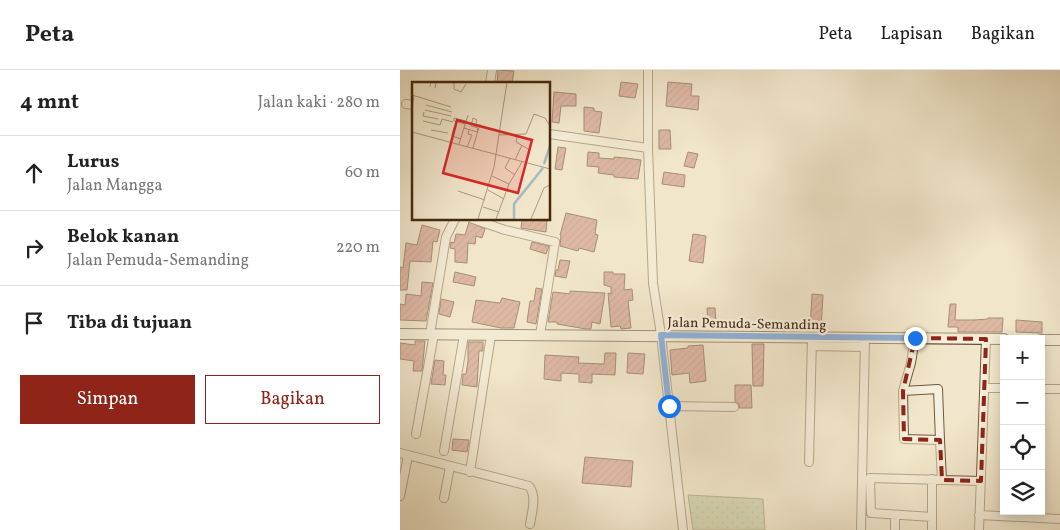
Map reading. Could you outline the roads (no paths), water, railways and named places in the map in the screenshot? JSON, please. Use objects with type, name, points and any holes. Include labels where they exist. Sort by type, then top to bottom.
[{"type":"main road","name":"Jalan Pemuda-Semanding","points":[[400,334],[661,335],[812,342],[865,342],[915,338],[1000,339]]},
{"type":"main road","points":[[1045,340],[1060,340]]},
{"type":"street","points":[[648,70],[648,148],[653,283],[661,335],[683,530]]},
{"type":"street","points":[[550,134],[648,148]]},
{"type":"street","points":[[416,434],[446,237],[454,220]]},
{"type":"street","points":[[477,220],[505,230],[555,242],[540,335]]},
{"type":"street","points":[[444,451],[464,334]]},
{"type":"street","points":[[470,472],[491,335]]},
{"type":"street","points":[[915,338],[911,363],[903,391],[904,439],[940,440]]},
{"type":"street","points":[[979,530],[986,339]]},
{"type":"street","points":[[809,462],[812,342]]},
{"type":"street","points":[[861,530],[865,342]]},
{"type":"street","points":[[985,388],[1000,388]]},
{"type":"street","points":[[1045,388],[1060,389]]},
{"type":"street","points":[[903,391],[938,389],[942,480]]},
{"type":"street","points":[[669,406],[734,407]]},
{"type":"street","points":[[400,496],[404,454],[530,486],[533,498],[530,524]]},
{"type":"street","points":[[444,498],[450,467]]},
{"type":"street","points":[[932,517],[871,513],[870,478],[981,481]]},
{"type":"street","points":[[932,479],[932,530]]},
{"type":"street","points":[[895,515],[895,530]]},
{"type":"street","points":[[979,515],[1060,519]]}]
